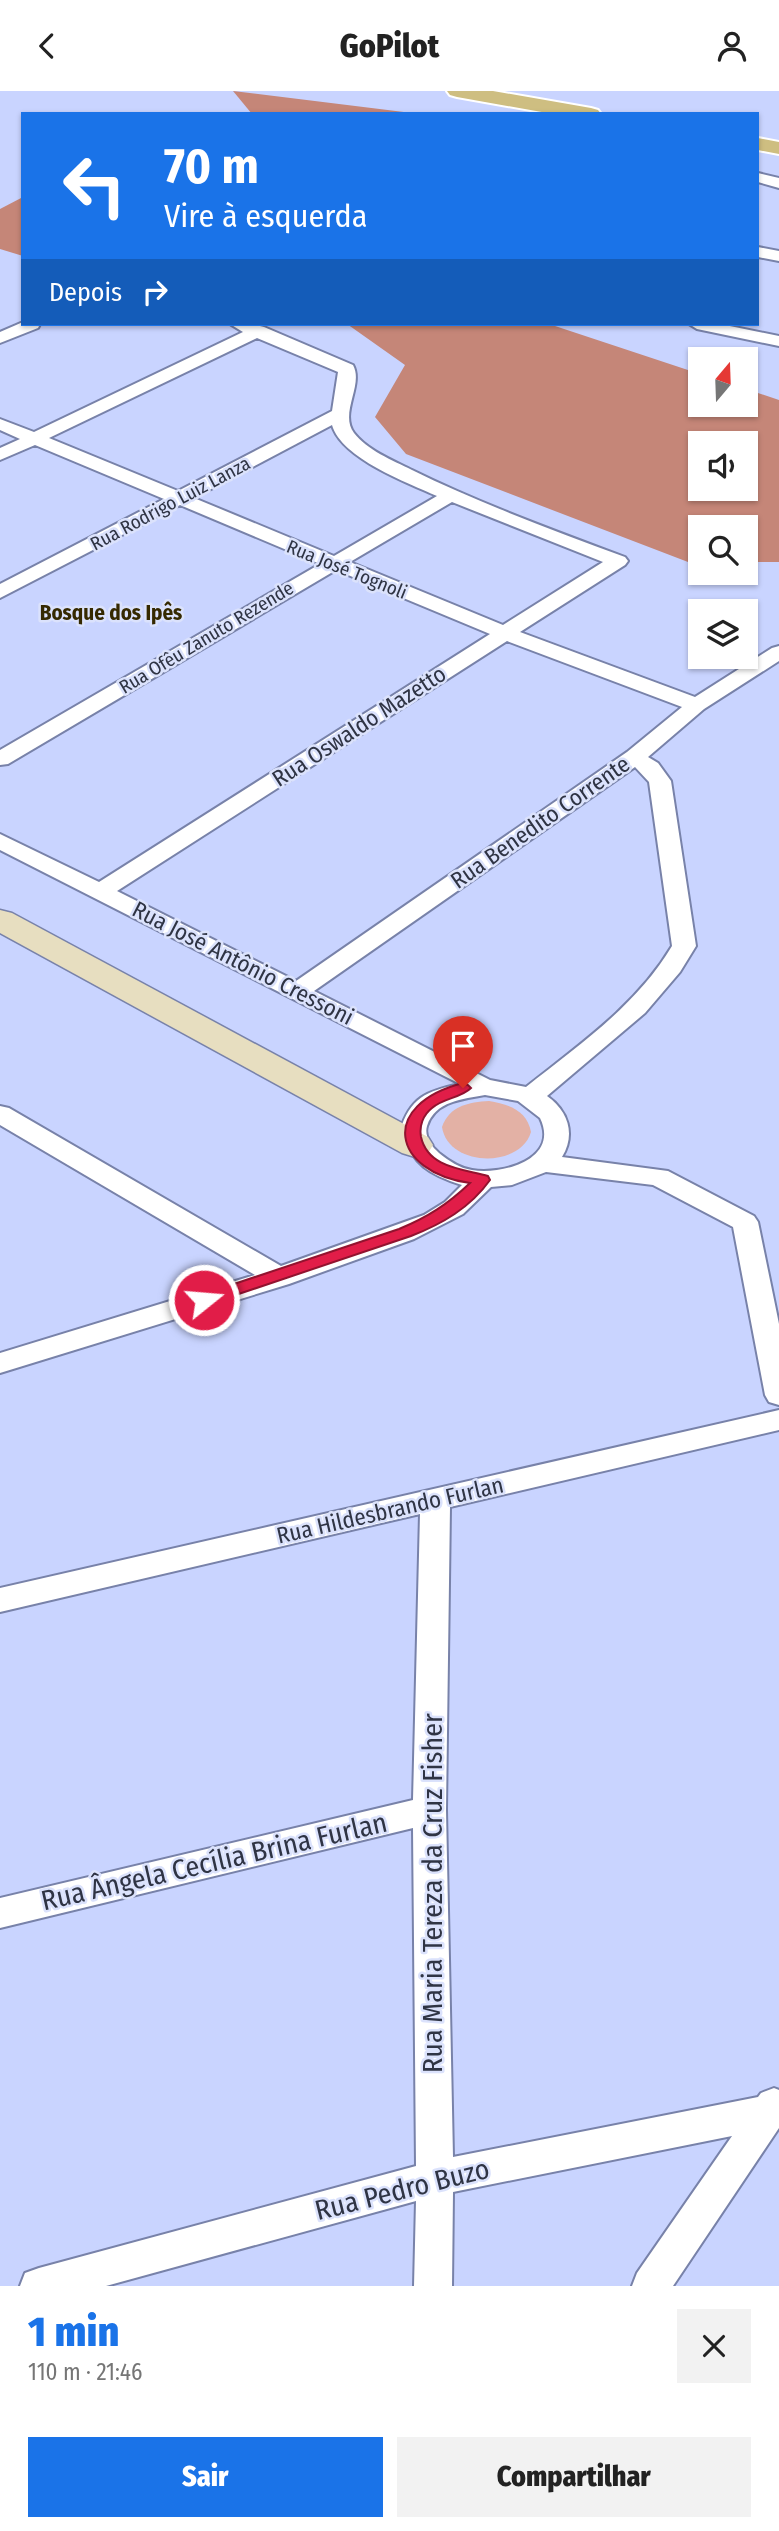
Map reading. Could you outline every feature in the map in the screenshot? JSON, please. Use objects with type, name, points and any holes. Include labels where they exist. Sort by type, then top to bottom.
[{"type":"main road","points":[[457,91],[580,112]]},
{"type":"main road","points":[[759,144],[779,148]]},
{"type":"street","points":[[759,179],[779,183]]},
{"type":"street","points":[[759,252],[779,256]]},
{"type":"street","points":[[0,338],[27,326]]},
{"type":"street","points":[[244,326],[347,369],[348,386],[339,414],[344,435],[360,450],[450,496]]},
{"type":"street","points":[[707,326],[779,341]]},
{"type":"street","points":[[0,455],[258,331]]},
{"type":"street","name":"Rua Rodrigo Luiz Lanza","points":[[0,592],[339,414]]},
{"type":"street","name":"Rua José Tognoli","points":[[0,424],[504,633],[697,705]]},
{"type":"street","name":"Rua Oswaldo Mazetto","points":[[101,891],[618,561],[450,496]]},
{"type":"street","name":"Rua Ofêu Zanuto Rezende","points":[[0,759],[450,496]]},
{"type":"street","name":"Rua Benedito Corrente","points":[[299,990],[635,757],[697,705],[779,652]]},
{"type":"street","points":[[530,1097],[648,998],[675,965],[684,946],[660,781],[650,768],[635,757]]},
{"type":"street","name":"Rua José Antônio Cressoni","points":[[0,841],[299,990],[485,1087]]},
{"type":"street","points":[[0,920],[415,1145],[425,1158],[440,1169],[460,1177],[482,1180],[506,1178],[527,1172],[543,1163],[554,1150],[558,1136],[555,1121],[546,1108],[530,1097],[509,1089],[485,1087],[453,1091],[427,1104],[416,1116],[412,1131],[415,1145]]},
{"type":"street","points":[[0,1114],[279,1277]]},
{"type":"street","points":[[543,1163],[659,1177],[745,1222],[779,1395]]},
{"type":"street","points":[[1,1362],[279,1277],[433,1221],[454,1208],[482,1180]]},
{"type":"street","name":"Rua Hildesbrando Furlan","points":[[0,1600],[779,1420]]},
{"type":"street","name":"Rua Maria Tereza da Cruz Fisher","points":[[433,2286],[435,2178],[429,1810],[435,1500]]},
{"type":"street","name":"Rua Ângela Cecília Brina Furlan","points":[[0,1913],[429,1810]]},
{"type":"street","points":[[652,2286],[774,2105]]},
{"type":"street","name":"Rua Pedro Buzo","points":[[39,2286],[435,2178],[774,2105]]},
{"type":"shaded area","points":[[233,91],[404,112],[250,112]]},
{"type":"shaded area","points":[[21,198],[21,255],[0,249],[0,209]]},
{"type":"shaded area","points":[[350,326],[555,326],[688,370],[688,417],[758,417],[758,393],[779,400],[779,562],[758,562],[758,515],[688,515],[688,562],[406,454],[375,417],[405,365]]},
{"type":"shaded area","points":[[489,1101],[510,1106],[521,1113],[531,1132],[524,1144],[500,1157],[470,1156],[457,1150],[447,1140],[442,1127],[445,1120],[461,1106]]},
{"type":"district","name":"Bosque dos Ipês","points":[[111,613]]},
{"type":"route","points":[[204,1300],[405,1233],[454,1208],[482,1180],[460,1177],[440,1169],[425,1158],[415,1145],[412,1131],[416,1116],[427,1104],[443,1094],[463,1088]]}]
